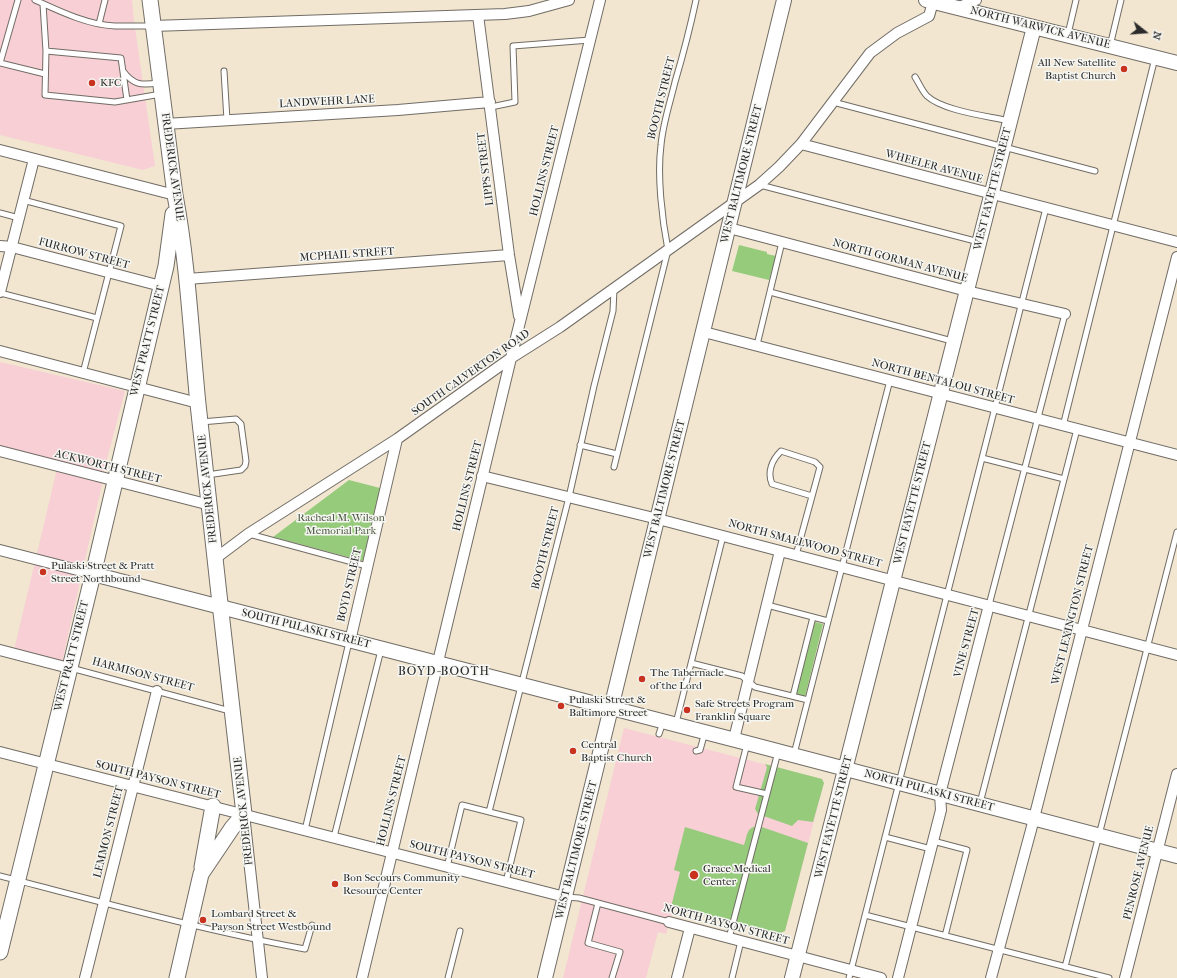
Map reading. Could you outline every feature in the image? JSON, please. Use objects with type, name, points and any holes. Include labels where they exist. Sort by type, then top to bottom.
[{"type":"main road","name":"FREDERICK AVENUE","points":[[150,0],[175,195],[181,227],[198,403],[244,814]]},
{"type":"main road","name":"WEST PRATT STREET","points":[[0,951],[93,574],[161,286],[169,248],[175,195]]},
{"type":"main road","points":[[177,978],[201,874],[213,806]]},
{"type":"main road","points":[[201,874],[232,828],[244,814]]},
{"type":"street","points":[[153,26],[505,14],[529,11],[569,0]]},
{"type":"street","name":"HOLLINS STREET","points":[[362,978],[482,476],[600,0]]},
{"type":"street","name":"WEST BALTIMORE STREET","points":[[545,978],[736,202],[784,0]]},
{"type":"street","points":[[957,8],[976,0]]},
{"type":"street","name":"SOUTH CALVERTON ROAD","points":[[216,558],[248,534],[397,439],[511,358],[560,327],[759,185],[801,144],[834,102],[859,65],[870,54],[897,33],[929,16],[930,1]]},
{"type":"street","name":"NORTH WARWICK AVENUE","points":[[930,1],[1177,63]]},
{"type":"street","name":"LIPPS STREET","points":[[478,15],[508,255],[520,320]]},
{"type":"street","name":"WEST FAYETTE STREET","points":[[792,978],[1034,27]]},
{"type":"street","name":"LANDWEHR LANE","points":[[166,124],[490,105]]},
{"type":"street","name":"WHEELER AVENUE","points":[[801,144],[1177,242]]},
{"type":"street","points":[[0,150],[175,195]]},
{"type":"street","points":[[0,293],[34,159]]},
{"type":"street","name":"NORTH GORMAN AVENUE","points":[[729,228],[967,291],[1065,314]]},
{"type":"street","name":"FURROW STREET","points":[[0,246],[12,247],[161,286]]},
{"type":"street","name":"MCPHAIL STREET","points":[[187,279],[508,255]]},
{"type":"street","name":"WEST LEXINGTON STREET","points":[[991,978],[1177,257]]},
{"type":"street","name":"NORTH BENTALOU STREET","points":[[704,332],[1177,455]]},
{"type":"street","points":[[0,351],[198,403]]},
{"type":"street","name":"BOYD STREET","points":[[350,641],[397,439]]},
{"type":"street","name":"ACKWORTH STREET","points":[[0,451],[210,505]]},
{"type":"street","name":"NORTH SMALLWOOD STREET","points":[[482,476],[658,518],[1177,655]]},
{"type":"street","name":"SOUTH PULASKI STREET","points":[[0,550],[612,708]]},
{"type":"street","points":[[741,741],[748,682],[780,550]]},
{"type":"street","name":"VINE STREET","points":[[898,978],[941,810],[940,794],[989,605]]},
{"type":"street","name":"HARMISON STREET","points":[[0,650],[69,668]]},
{"type":"street","name":"LEMMON STREET","points":[[85,978],[157,691]]},
{"type":"street","name":"NORTH PULASKI STREET","points":[[612,708],[666,727],[705,732],[741,741],[1177,856]]},
{"type":"street","name":"SOUTH PAYSON STREET","points":[[0,752],[565,897]]},
{"type":"street","name":"PENROSE AVENUE","points":[[1126,978],[1177,774]]},
{"type":"street","name":"FREDERICK AVENUE","points":[[244,814],[262,978]]},
{"type":"street","name":"NORTH PAYSON STREET","points":[[669,922],[798,956],[850,974],[881,978]]},
{"type":"street","points":[[678,978],[690,928]]},
{"type":"lane","points":[[18,0],[0,63],[45,74]]},
{"type":"lane","points":[[35,0],[99,24],[114,26],[153,26]]},
{"type":"lane","points":[[99,24],[105,0]]},
{"type":"lane","name":"BOOTH STREET","points":[[668,250],[664,230],[660,173],[661,145],[665,121],[696,0]]},
{"type":"lane","points":[[1067,35],[1076,0]]},
{"type":"lane","points":[[1110,46],[1121,0]]},
{"type":"lane","points":[[44,4],[46,51],[45,95],[115,102],[127,100],[161,89]]},
{"type":"lane","points":[[490,105],[515,102],[513,46],[590,40]]},
{"type":"lane","points":[[46,51],[120,58],[127,100]]},
{"type":"lane","points":[[1063,426],[1156,58]]},
{"type":"lane","points":[[123,71],[130,80],[140,85],[161,89]]},
{"type":"lane","points":[[224,71],[227,120]]},
{"type":"lane","points":[[915,77],[926,95],[936,102],[949,107],[1010,121]]},
{"type":"lane","points":[[834,102],[1095,170]]},
{"type":"lane","points":[[759,185],[980,242]]},
{"type":"lane","points":[[23,200],[121,226],[83,373]]},
{"type":"lane","points":[[850,974],[1046,208]]},
{"type":"lane","points":[[0,213],[19,218]]},
{"type":"lane","points":[[757,345],[782,242]]},
{"type":"lane","points":[[614,467],[668,250]]},
{"type":"lane","name":"BOOTH STREET","points":[[489,812],[569,497],[580,445],[613,311],[614,288]]},
{"type":"lane","points":[[770,292],[954,341]]},
{"type":"lane","points":[[0,293],[97,318]]},
{"type":"lane","name":"VINE STREET","points":[[989,605],[1065,314]]},
{"type":"lane","points":[[794,755],[890,380]]},
{"type":"lane","points":[[201,422],[236,419],[239,421],[241,424],[246,461],[246,466],[241,470],[206,475]]},
{"type":"lane","points":[[980,804],[1077,429]]},
{"type":"lane","points":[[580,445],[618,454]]},
{"type":"lane","points":[[796,554],[812,496],[820,467],[815,462],[781,451],[771,466],[769,477],[772,484],[812,496]]},
{"type":"lane","points":[[982,458],[1064,479]]},
{"type":"lane","points":[[1065,967],[1177,532]]},
{"type":"lane","points":[[248,534],[367,566]]},
{"type":"lane","points":[[666,727],[691,663],[723,536]]},
{"type":"lane","points":[[767,605],[828,621]]},
{"type":"lane","points":[[793,696],[813,617]]},
{"type":"lane","name":"BOYD STREET","points":[[305,830],[350,641]]},
{"type":"lane","points":[[334,838],[381,649]]},
{"type":"lane","points":[[691,663],[742,676],[755,687],[808,700]]},
{"type":"lane","name":"HARMISON STREET","points":[[69,668],[233,712]]},
{"type":"lane","points":[[696,751],[700,750],[705,732]]},
{"type":"lane","points":[[741,741],[736,786],[767,794]]},
{"type":"lane","points":[[729,938],[778,751]]},
{"type":"lane","points":[[447,867],[462,805],[521,820],[506,882]]},
{"type":"lane","points":[[885,837],[966,850],[945,936]]},
{"type":"lane","points":[[0,876],[189,924],[305,949],[312,924]]},
{"type":"lane","name":"NORTH PAYSON STREET","points":[[565,897],[579,898],[669,922]]},
{"type":"lane","points":[[598,903],[588,943],[620,952],[612,978]]},
{"type":"lane","points":[[865,916],[1109,978]]},
{"type":"lane","points":[[448,978],[460,931]]},
{"type":"lane","points":[[732,978],[741,941]]},
{"type":"shaded area","points":[[0,0],[132,0],[155,166],[143,170],[0,135]]},
{"type":"shaded area","points":[[0,362],[125,391],[103,474],[0,447]]},
{"type":"shaded area","points":[[57,469],[103,480],[62,662],[14,650]]},
{"type":"shaded area","name":"Grace Medical Center","points":[[624,728],[822,779],[824,783],[785,931],[778,934],[673,908],[666,934],[658,932],[646,978],[563,978]]},
{"type":"green space","points":[[739,245],[767,252],[767,254],[776,256],[769,280],[732,271]]},
{"type":"green space","name":"Racheal M. Wilson Memorial Park","points":[[349,480],[380,488],[363,561],[273,537]]},
{"type":"green space","points":[[815,622],[823,624],[805,697],[796,695]]},
{"type":"green space","points":[[765,764],[822,779],[824,783],[813,822],[798,820],[792,826],[758,814],[755,809],[767,767]]},
{"type":"green space","points":[[759,826],[808,843],[785,931],[778,934],[671,907],[680,872],[674,870],[685,827],[744,845],[747,834],[750,830]]},
{"type":"place","name":"All New Satellite Baptist Church","points":[[1124,69]]},
{"type":"place","name":"KFC","points":[[92,83]]},
{"type":"place","name":"Pulaski Street & Pratt Street Northbound","points":[[43,572]]},
{"type":"place","name":"The Tabernacle of the Lord","points":[[642,679]]},
{"type":"place","name":"Pulaski Street & Baltimore Street","points":[[561,706]]},
{"type":"place","name":"Safe Streets Program Franklin Square","points":[[687,710]]},
{"type":"place","name":"Central Baptist Church","points":[[573,751]]},
{"type":"place","name":"Grace Medical Center","points":[[694,875]]},
{"type":"place","name":"Bon Secours Community Resource Center","points":[[335,884]]},
{"type":"place","name":"Lombard Street & Payson Street Westbound","points":[[203,920]]},
{"type":"district","name":"BOYD-BOOTH","points":[[444,672]]}]
